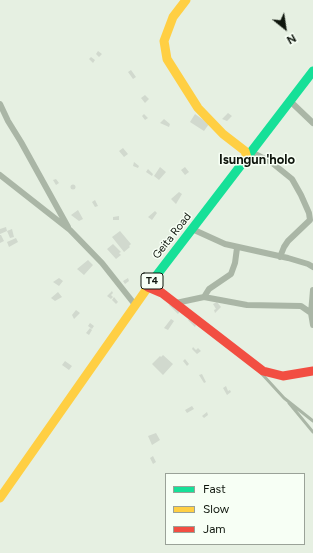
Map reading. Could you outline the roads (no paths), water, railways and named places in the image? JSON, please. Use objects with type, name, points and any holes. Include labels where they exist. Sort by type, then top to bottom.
[{"type":"main road","points":[[186,0],[173,17],[164,41],[167,59],[198,108],[223,134],[249,155]]},
{"type":"main road","name":"Geita Road","points":[[0,498],[148,287],[313,71]]},
{"type":"main road","points":[[148,287],[162,293],[176,303],[255,366],[269,373],[283,376],[313,371]]},
{"type":"street","points":[[290,101],[313,123]]},
{"type":"street","points":[[0,104],[8,121],[70,230]]},
{"type":"street","points":[[249,155],[272,162],[292,179],[309,213],[310,220],[288,241],[284,246],[280,257]]},
{"type":"street","points":[[0,175],[70,230],[102,263],[136,306]]},
{"type":"street","points":[[192,230],[237,248],[280,257],[308,264],[313,267]]},
{"type":"street","points":[[204,296],[209,288],[231,274],[235,263],[237,248]]},
{"type":"street","points":[[313,290],[311,313],[313,325]]},
{"type":"street","points":[[176,303],[204,296],[247,305],[301,306],[311,313]]},
{"type":"lane","points":[[255,366],[313,432]]},
{"type":"lane","points":[[284,398],[313,421]]},
{"type":"district","name":"Isungun'holo","points":[[257,160]]}]
